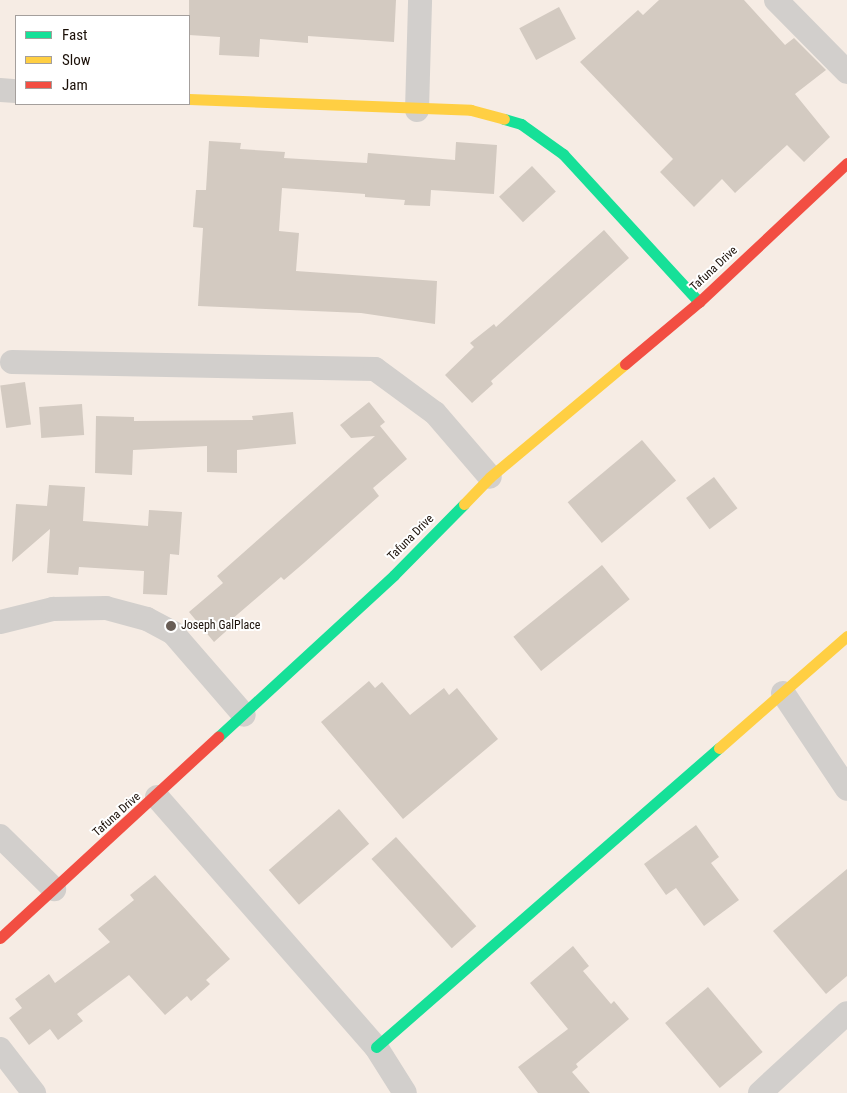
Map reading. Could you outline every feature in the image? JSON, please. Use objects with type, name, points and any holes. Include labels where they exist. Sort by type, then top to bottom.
[{"type":"street","points":[[417,110],[420,0]]},
{"type":"street","points":[[776,0],[847,72]]},
{"type":"street","points":[[0,90],[15,91]]},
{"type":"street","points":[[190,100],[417,110],[471,110],[520,124],[563,154],[699,302]]},
{"type":"street","name":"Tafuna Drive","points":[[0,938],[244,715],[394,574],[490,478],[699,302],[847,163]]},
{"type":"street","points":[[12,362],[375,369],[435,413],[490,478]]},
{"type":"street","points":[[0,622],[53,609],[106,608],[147,619],[173,633],[244,715]]},
{"type":"street","points":[[376,1047],[847,636]]},
{"type":"street","points":[[783,692],[847,789]]},
{"type":"street","points":[[157,796],[376,1047],[405,1093]]},
{"type":"street","points":[[0,836],[54,889]]},
{"type":"street","points":[[760,1093],[847,1014]]},
{"type":"street","points":[[0,1049],[34,1093]]},
{"type":"building","points":[[189,0],[396,0],[394,42],[308,36],[308,43],[260,39],[259,57],[219,55],[220,37],[190,35]]},
{"type":"building","points":[[659,0],[744,0],[785,45],[794,38],[826,70],[795,94],[830,137],[804,162],[787,145],[735,193],[722,179],[694,207],[660,172],[673,159],[580,62],[638,10],[643,15]]},
{"type":"building","points":[[559,7],[576,39],[536,60],[519,28]]},
{"type":"building","points":[[209,141],[241,143],[240,149],[285,152],[284,158],[367,163],[368,153],[455,160],[456,142],[497,145],[494,194],[431,190],[430,206],[404,205],[405,200],[365,197],[365,194],[282,188],[279,231],[299,233],[296,271],[437,281],[435,324],[361,313],[198,306],[203,228],[193,227],[196,190],[206,190]]},
{"type":"building","points":[[532,166],[556,192],[523,222],[499,197]]},
{"type":"building","points":[[604,230],[629,258],[491,381],[493,384],[472,403],[445,375],[474,347],[470,343],[494,324],[496,327]]},
{"type":"building","points":[[25,382],[31,425],[6,428],[0,385]]},
{"type":"building","points":[[369,402],[385,422],[380,426],[407,459],[373,488],[379,496],[284,580],[281,577],[231,620],[234,624],[214,642],[189,612],[223,583],[217,576],[375,436],[351,438],[340,425]]},
{"type":"building","points":[[82,404],[84,435],[41,438],[39,407]]},
{"type":"building","points":[[293,412],[296,444],[237,450],[237,473],[207,472],[207,446],[133,450],[132,475],[95,473],[96,416],[134,417],[134,421],[253,420],[252,416]]},
{"type":"building","points":[[642,440],[676,481],[602,543],[568,502]]},
{"type":"building","points":[[714,477],[737,508],[710,529],[686,498]]},
{"type":"building","points":[[49,485],[85,487],[83,521],[148,526],[149,510],[182,512],[179,555],[170,554],[167,595],[143,594],[144,571],[79,567],[78,575],[47,573],[50,529],[12,562],[16,504],[47,506]]},
{"type":"building","points":[[602,565],[630,599],[541,671],[513,637]]},
{"type":"building","points":[[369,681],[375,688],[382,682],[410,715],[444,688],[449,695],[457,688],[498,739],[403,819],[321,722]]},
{"type":"building","points":[[339,809],[369,844],[299,905],[269,870]]},
{"type":"building","points":[[696,825],[719,857],[711,863],[739,900],[704,926],[676,888],[666,895],[644,864]]},
{"type":"building","points":[[396,837],[476,926],[452,948],[371,859]]},
{"type":"building","points":[[847,869],[847,976],[826,994],[773,931]]},
{"type":"building","points":[[155,875],[230,959],[206,980],[210,984],[191,1001],[187,996],[165,1015],[129,975],[77,1014],[83,1021],[58,1040],[50,1029],[29,1045],[9,1018],[22,1008],[15,999],[49,974],[55,983],[110,942],[98,929],[134,900],[130,895]]},
{"type":"building","points":[[573,946],[589,966],[583,971],[611,1004],[614,1001],[629,1019],[576,1064],[578,1067],[572,1072],[590,1093],[538,1093],[518,1067],[568,1029],[530,983]]},
{"type":"building","points":[[708,987],[763,1052],[720,1088],[665,1023]]},
{"type":"traffic: fast","points":[[504,119],[521,124],[563,154],[699,302]]},
{"type":"traffic: fast","points":[[218,737],[394,575],[464,504]]},
{"type":"traffic: fast","points":[[376,1047],[719,748]]},
{"type":"traffic: slow","points":[[190,99],[471,110],[504,119]]},
{"type":"traffic: slow","points":[[464,504],[490,477],[625,364]]},
{"type":"traffic: slow","points":[[719,748],[847,636]]},
{"type":"traffic: jam","points":[[625,364],[699,302],[847,163]]},
{"type":"traffic: jam","points":[[0,938],[218,737]]},
{"type":"place","name":"Joseph GalPlace","points":[[171,626]]}]
